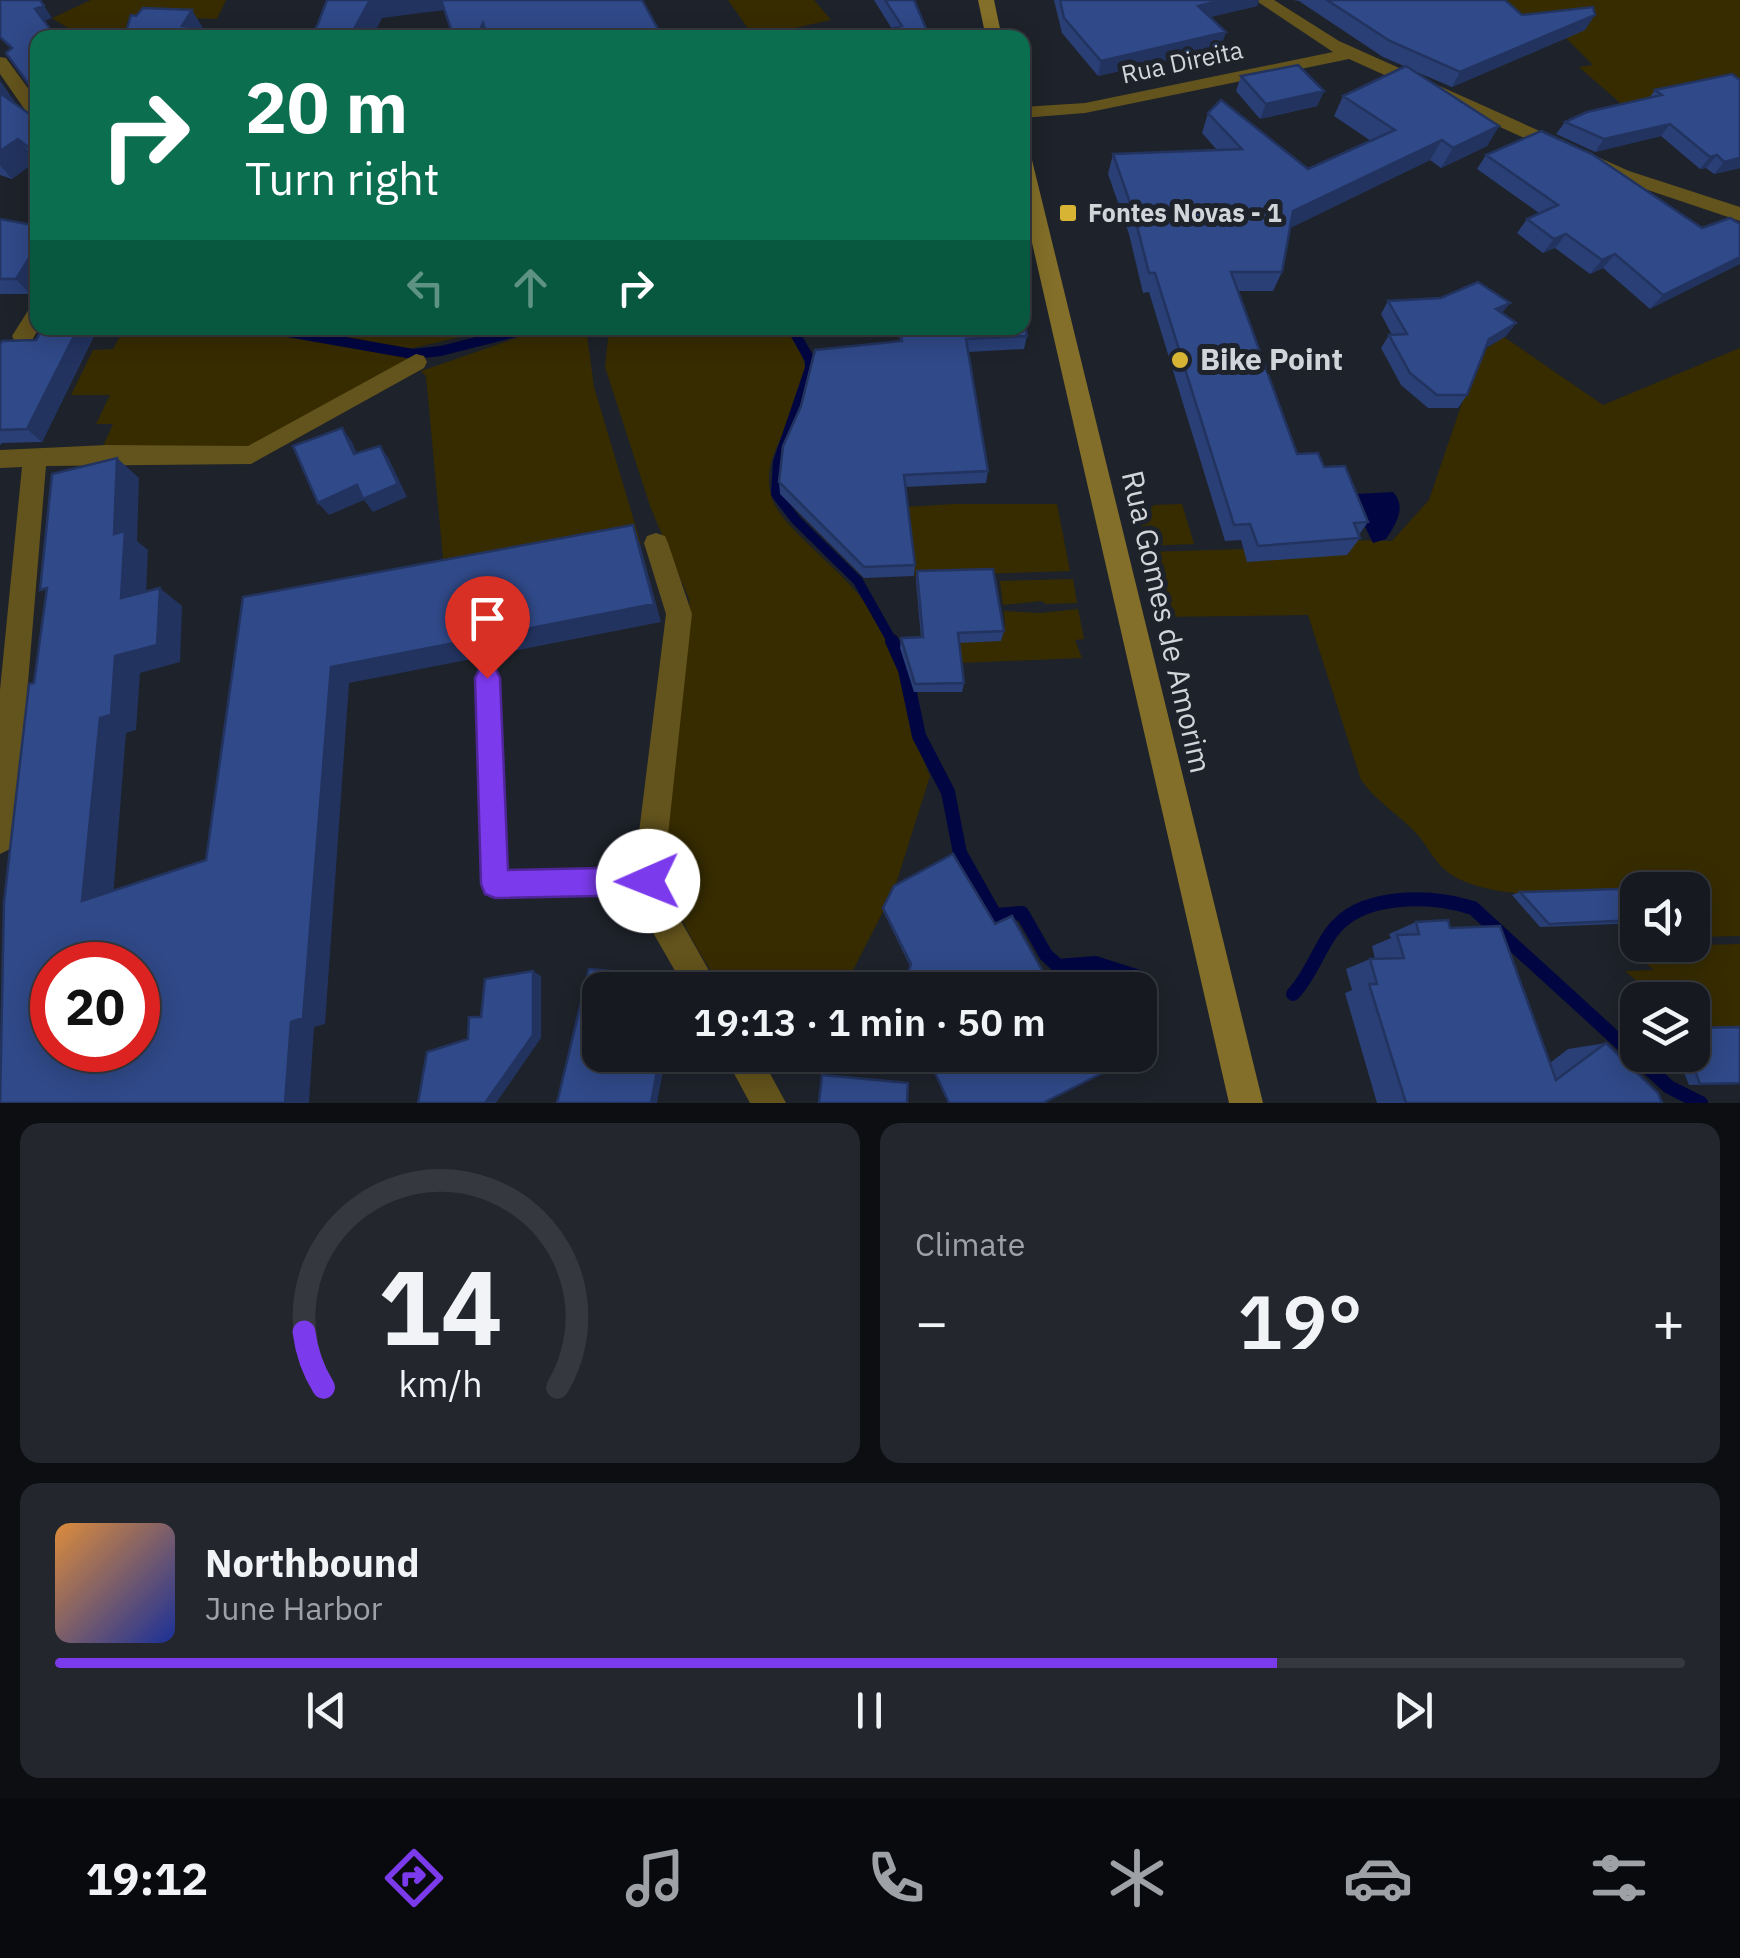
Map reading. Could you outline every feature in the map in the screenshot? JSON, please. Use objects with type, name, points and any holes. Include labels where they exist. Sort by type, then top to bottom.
[{"type":"main road","points":[[986,0],[992,30]]},
{"type":"main road","name":"Rua Gomes de Amorim","points":[[1030,190],[1246,1103]]},
{"type":"street","points":[[1262,0],[1351,53],[1622,175],[1740,214]]},
{"type":"street","name":"Rua Direita","points":[[1030,112],[1085,108],[1351,53]]},
{"type":"street","points":[[0,62],[30,105]]},
{"type":"street","points":[[23,336],[30,324]]},
{"type":"street","points":[[0,459],[252,455],[416,362]]},
{"type":"street","points":[[0,839],[35,456]]},
{"type":"street","points":[[656,543],[679,614],[648,881],[655,906],[694,972]]},
{"type":"street","points":[[751,1072],[768,1103]]},
{"type":"lane","points":[[487,678],[495,884],[648,881]]},
{"type":"shaded area","points":[[91,0],[226,0],[217,19],[159,17],[135,30],[71,30],[52,18]]},
{"type":"shaded area","points":[[728,0],[814,0],[831,20],[786,30],[749,30]]},
{"type":"shaded area","points":[[1480,0],[1740,0],[1740,83],[1626,108],[1579,67],[1593,65],[1554,26]]},
{"type":"shaded area","points":[[121,335],[275,335],[406,357],[408,361],[245,448],[103,446],[113,424],[96,424],[110,395],[71,395],[93,350],[113,349]]},
{"type":"shaded area","points":[[329,335],[469,335],[408,349]]},
{"type":"shaded area","points":[[587,335],[594,387],[641,544],[445,580],[426,376],[421,371],[522,336]]},
{"type":"shaded area","points":[[611,335],[790,335],[803,359],[805,369],[798,403],[770,467],[773,501],[790,526],[860,596],[882,630],[896,658],[930,776],[894,890],[852,972],[712,972],[676,906],[663,849],[689,599],[650,506],[605,367]]},
{"type":"shaded area","points":[[1504,337],[1603,405],[1740,348],[1740,936],[1710,937],[1710,872],[1620,872],[1620,893],[1599,894],[1527,894],[1466,882],[1444,869],[1416,833],[1361,780],[1308,615],[1163,617],[1148,552],[1244,549],[1248,562],[1342,540],[1392,541],[1429,500],[1479,353]]},
{"type":"shaded area","points":[[1393,492],[1400,510],[1396,521],[1386,539],[1373,543],[1352,500],[1355,494]]},
{"type":"shaded area","points":[[1057,504],[1070,571],[915,576],[906,507]]},
{"type":"shaded area","points":[[1182,504],[1194,544],[1147,546],[1140,519],[1154,505]]},
{"type":"shaded area","points":[[1073,579],[1077,603],[1003,605],[1000,581]]},
{"type":"shaded area","points":[[1078,609],[1084,639],[1075,640],[1082,658],[959,663],[957,643],[1005,626],[1004,611]]},
{"type":"shaded area","points":[[1740,944],[1740,1028],[1710,1029],[1710,982],[1638,982],[1625,971],[1654,970],[1644,962],[1710,962],[1710,945]]},
{"type":"building","points":[[0,0],[40,0],[44,6],[35,9],[51,30],[30,30],[30,86],[6,53],[12,48],[0,37]]},
{"type":"building","points":[[327,0],[370,0],[353,30],[314,30]]},
{"type":"building","points":[[441,0],[642,0],[659,30],[485,30],[483,23],[480,30],[451,30]]},
{"type":"building","points":[[885,0],[914,0],[927,30],[888,30],[902,26]]},
{"type":"building","points":[[1060,0],[1223,0],[1198,6],[1226,32],[1101,61],[1064,18]]},
{"type":"building","points":[[1327,0],[1505,0],[1522,15],[1593,7],[1595,15],[1460,72],[1390,41]]},
{"type":"building","points":[[143,8],[192,10],[182,26],[191,27],[189,30],[126,30],[131,15],[136,16]]},
{"type":"building","points":[[1298,65],[1324,91],[1266,104],[1241,76]]},
{"type":"building","points":[[1406,66],[1499,126],[1453,148],[1442,140],[1293,211],[1282,272],[1231,272],[1297,454],[1318,453],[1324,467],[1345,466],[1368,522],[1354,523],[1360,538],[1258,546],[1250,524],[1234,525],[1155,273],[1149,273],[1113,154],[1242,149],[1208,113],[1221,100],[1308,169],[1395,130],[1343,96]]},
{"type":"building","points":[[1732,74],[1740,80],[1740,158],[1724,162],[1717,155],[1710,157],[1670,124],[1604,139],[1565,122],[1587,112],[1662,95],[1655,90]]},
{"type":"building","points":[[0,93],[30,114],[30,149],[18,139],[0,151]]},
{"type":"building","points":[[1541,131],[1592,154],[1702,228],[1730,218],[1740,224],[1740,257],[1663,295],[1615,254],[1602,260],[1566,234],[1554,239],[1527,219],[1558,205],[1486,155]]},
{"type":"building","points":[[0,219],[30,225],[30,257],[16,279],[0,279]]},
{"type":"building","points":[[1478,282],[1510,303],[1496,309],[1516,323],[1489,339],[1467,395],[1437,395],[1410,373],[1389,335],[1407,334],[1388,301],[1441,298]]},
{"type":"building","points":[[39,335],[74,335],[27,429],[0,430],[0,345],[2,341],[36,340]]},
{"type":"building","points":[[901,335],[1027,336],[966,339],[988,471],[904,475],[915,565],[864,567],[779,482],[783,446],[801,406],[815,350],[902,341]]},
{"type":"building","points":[[342,428],[354,454],[380,446],[398,484],[363,499],[357,485],[318,503],[293,446]]},
{"type":"building","points":[[117,458],[114,534],[125,531],[121,598],[160,588],[157,645],[115,656],[111,715],[100,718],[82,901],[206,860],[243,597],[633,525],[654,604],[331,667],[303,1018],[291,1022],[285,1103],[0,1103],[4,902],[29,684],[34,683],[47,588],[40,590],[52,474]]},
{"type":"building","points":[[993,569],[1004,631],[958,633],[964,683],[915,684],[901,638],[923,637],[917,571]]},
{"type":"building","points":[[953,854],[995,924],[1012,916],[1043,972],[908,972],[911,964],[883,908],[894,886]]},
{"type":"building","points":[[1620,889],[1620,921],[1549,924],[1520,892]]},
{"type":"building","points":[[1448,920],[1450,928],[1500,926],[1556,1080],[1606,1043],[1620,1056],[1620,1072],[1636,1072],[1658,1093],[1662,1103],[1406,1103],[1369,984],[1377,984],[1370,959],[1404,958],[1397,935],[1419,934],[1416,922]]},
{"type":"building","points":[[533,971],[533,1035],[485,1103],[418,1103],[427,1052],[468,1039],[469,1017],[481,1017],[485,979]]},
{"type":"building","points":[[582,998],[582,1072],[657,1072],[651,1103],[557,1103]]},
{"type":"building","points":[[1740,1027],[1740,1083],[1700,1084],[1695,1072],[1710,1072],[1710,1028]]},
{"type":"building","points":[[935,1072],[1104,1072],[1043,1103],[949,1103]]},
{"type":"building","points":[[822,1075],[908,1083],[907,1103],[819,1103]]},
{"type":"waterway","points":[[306,335],[413,354],[504,335]]},
{"type":"waterway","points":[[796,335],[810,360],[810,368],[778,462],[776,494],[796,520],[858,581],[892,642]]},
{"type":"waterway","points":[[892,642],[905,670],[919,736],[948,792],[960,853],[995,915],[1022,913],[1046,955],[1058,966],[1095,963],[1123,972]]},
{"type":"waterway","points":[[1293,994],[1331,933],[1360,910],[1417,899],[1473,908],[1669,1087],[1701,1103]]},
{"type":"place","name":"Fontes Novas - 1","points":[[1068,213]]},
{"type":"place","name":"Bike Point","points":[[1180,360]]},
{"type":"route","points":[[487,678],[495,884],[648,881]]}]
